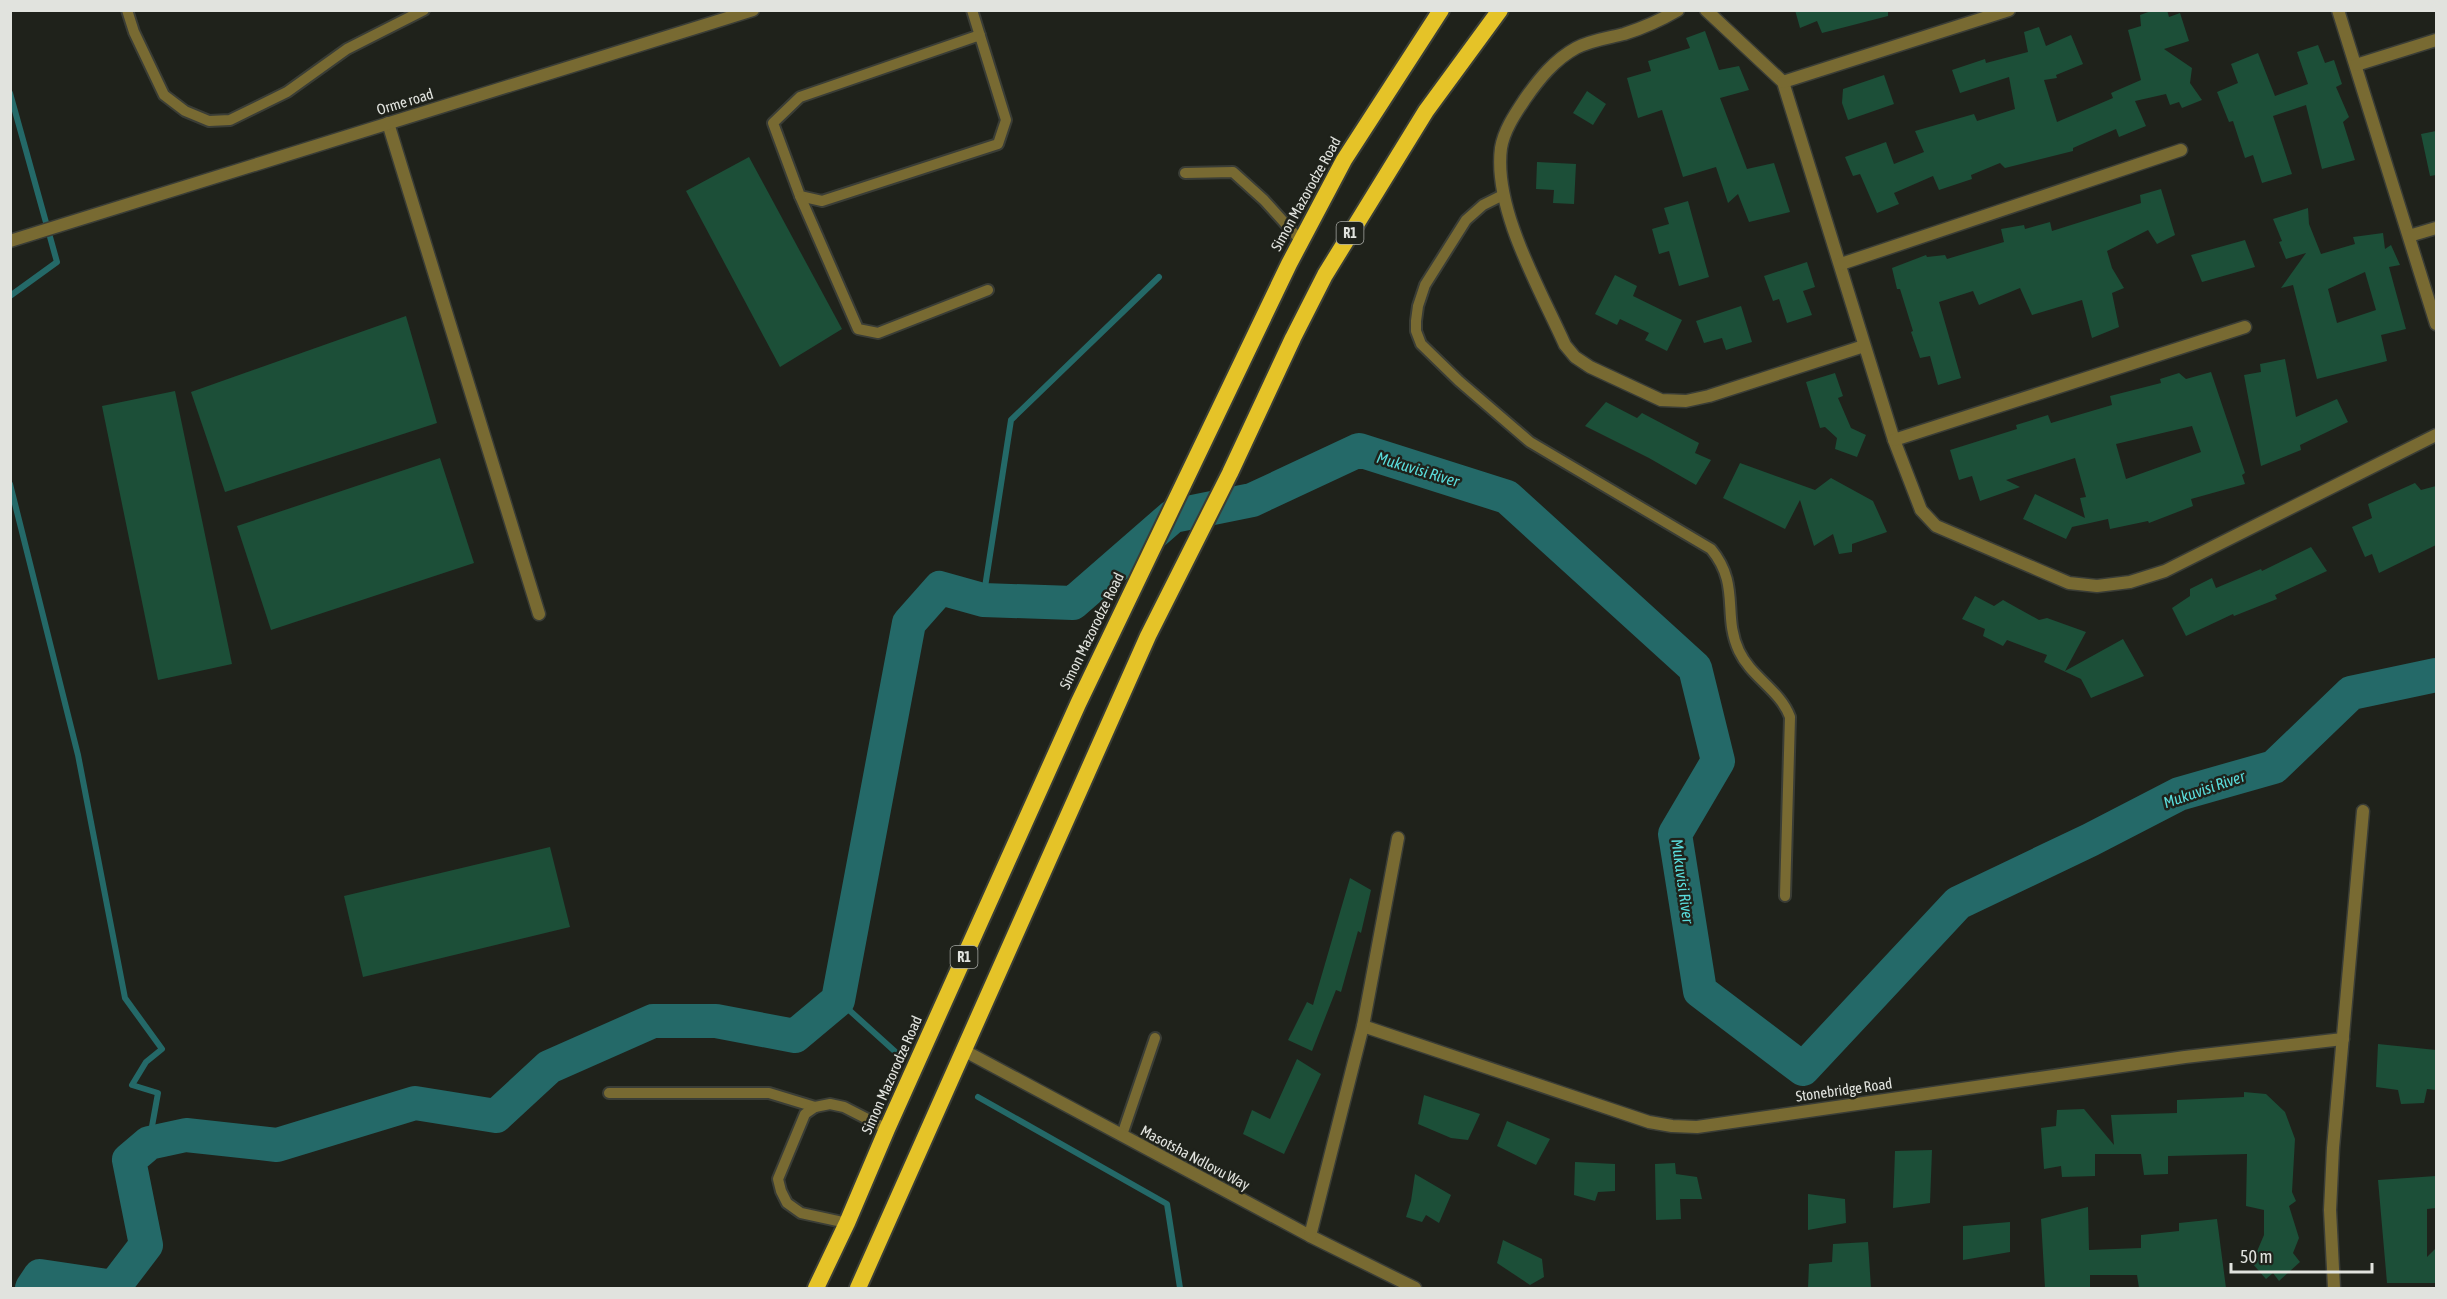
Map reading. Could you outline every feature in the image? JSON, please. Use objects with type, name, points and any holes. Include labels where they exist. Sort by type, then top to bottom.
[{"type":"highway","name":"Simon Mazorodze Road","points":[[816,1288],[1073,714],[1301,241],[1344,160],[1441,10]]},
{"type":"highway","name":"R1","points":[[858,1288],[1148,636],[1230,473],[1257,412],[1325,275],[1426,111],[1500,10]]},
{"type":"street","name":"Orme road","points":[[10,241],[753,10]]},
{"type":"street","points":[[1678,10],[1645,26],[1577,48],[1559,59],[1538,80],[1508,127],[1502,146],[1500,169],[1509,219],[1565,345],[1575,357],[1590,367],[1661,400],[1686,401],[1709,396],[1864,346]]},
{"type":"street","points":[[1706,10],[1783,82],[1894,440],[1921,510],[1936,526],[2069,583],[2097,586],[2130,582],[2165,571],[2436,435]]},
{"type":"street","points":[[1783,82],[2009,10]]},
{"type":"street","points":[[2338,10],[2436,324]]},
{"type":"street","points":[[2356,65],[2436,40]]},
{"type":"street","points":[[388,123],[539,614]]},
{"type":"street","points":[[1840,264],[2181,150]]},
{"type":"street","points":[[2409,237],[2436,228]]},
{"type":"street","points":[[1894,440],[2245,327]]},
{"type":"street","points":[[2334,1288],[2331,1185],[2363,811]]},
{"type":"street","points":[[1310,1236],[1363,1026],[1398,838]]},
{"type":"street","name":"Stonebridge Road","points":[[1363,1026],[1648,1122],[1697,1127],[2185,1057],[2343,1039]]},
{"type":"street","name":"Masotsha Ndlovu Way","points":[[963,1050],[1310,1236],[1415,1288]]},
{"type":"lane","points":[[127,10],[134,33],[164,95],[185,111],[209,121],[230,120],[287,92],[347,49],[424,10]]},
{"type":"lane","points":[[800,196],[822,201],[998,144],[1006,120],[972,10]]},
{"type":"lane","points":[[980,35],[800,97],[774,123],[800,196],[858,329],[878,333],[988,290]]},
{"type":"lane","points":[[1185,173],[1233,172],[1264,200],[1301,241]]},
{"type":"lane","points":[[1503,195],[1483,205],[1466,220],[1425,285],[1416,321],[1416,331],[1421,344],[1459,381],[1530,442],[1711,549],[1720,560],[1728,581],[1734,635],[1739,650],[1746,663],[1780,698],[1790,717],[1785,896]]},
{"type":"lane","points":[[1122,1135],[1155,1038]]},
{"type":"lane","points":[[609,1093],[769,1094],[815,1107]]},
{"type":"lane","points":[[847,1223],[801,1213],[787,1203],[778,1179],[782,1168],[805,1114],[815,1107],[830,1104],[844,1107],[887,1128]]},
{"type":"building","points":[[1795,10],[1888,10],[1888,16],[1822,33],[1817,21],[1800,28]]},
{"type":"building","points":[[2154,10],[2167,10],[2169,17],[2180,13],[2189,41],[2164,49],[2192,68],[2190,83],[2202,100],[2182,108],[2179,102],[2170,105],[2166,94],[2135,101],[2146,126],[2119,137],[2116,129],[2073,148],[2073,151],[2005,168],[2000,163],[1971,175],[1972,179],[1939,190],[1933,176],[1894,193],[1899,204],[1877,213],[1860,174],[1853,176],[1845,157],[1886,142],[1894,164],[1924,152],[1915,131],[1974,114],[1977,121],[2015,109],[2009,77],[1960,93],[1952,70],[1985,59],[1986,63],[2028,52],[2024,32],[2039,27],[2046,46],[2071,35],[2083,64],[2056,75],[2057,78],[2044,80],[2057,122],[2113,98],[2111,93],[2141,80],[2128,30],[2141,26],[2140,15]]},
{"type":"building","points":[[1705,31],[1719,70],[1739,66],[1749,90],[1720,98],[1747,169],[1774,163],[1790,212],[1749,222],[1738,194],[1728,203],[1716,167],[1683,177],[1662,110],[1638,118],[1627,78],[1651,71],[1648,61],[1690,48],[1686,38]]},
{"type":"building","points":[[2318,45],[2325,63],[2334,60],[2342,84],[2336,87],[2349,117],[2343,122],[2355,160],[2322,169],[2306,105],[2273,116],[2292,174],[2262,183],[2253,155],[2245,158],[2233,121],[2229,122],[2217,92],[2238,83],[2231,64],[2258,53],[2275,96],[2308,84],[2297,52]]},
{"type":"building","points":[[1884,75],[1894,104],[1848,120],[1842,103],[1843,89]]},
{"type":"building","points":[[1587,91],[1606,104],[1593,125],[1573,113]]},
{"type":"building","points":[[2436,131],[2436,175],[2430,176],[2421,134]]},
{"type":"building","points":[[749,157],[842,329],[780,367],[686,191]]},
{"type":"building","points":[[1537,162],[1576,164],[1574,204],[1553,203],[1554,190],[1536,189]]},
{"type":"building","points":[[2161,189],[2175,235],[2157,244],[2148,230],[2107,251],[2112,268],[2124,288],[2112,293],[2119,327],[2092,338],[2082,300],[2032,315],[2020,288],[1979,305],[1973,291],[1939,302],[1961,378],[1938,385],[1930,356],[1920,358],[1892,268],[1926,255],[1927,257],[1945,255],[1947,259],[2004,242],[2001,229],[2024,225],[2025,229],[2050,222],[2052,231],[2141,203],[2140,195]]},
{"type":"building","points":[[1688,201],[1709,277],[1679,286],[1669,251],[1659,254],[1652,229],[1669,224],[1664,208]]},
{"type":"building","points":[[2308,208],[2309,224],[2321,254],[2355,244],[2353,237],[2383,233],[2385,249],[2391,245],[2400,265],[2389,267],[2406,329],[2381,335],[2387,361],[2317,379],[2293,285],[2281,288],[2306,253],[2286,259],[2273,219]],"holes":[[[2365,272],[2376,310],[2337,323],[2328,289]]]},
{"type":"building","points":[[2245,240],[2255,267],[2202,282],[2191,255]]},
{"type":"building","points":[[1807,262],[1815,287],[1803,291],[1812,315],[1787,323],[1779,299],[1773,301],[1764,276]]},
{"type":"building","points":[[1615,275],[1637,286],[1633,296],[1682,320],[1667,351],[1645,340],[1649,333],[1620,319],[1617,325],[1595,314]]},
{"type":"building","points":[[1741,306],[1752,342],[1726,350],[1722,338],[1704,343],[1696,321]]},
{"type":"building","points":[[406,316],[437,423],[225,492],[191,392]]},
{"type":"building","points":[[2285,359],[2296,417],[2337,399],[2348,422],[2300,445],[2301,450],[2261,466],[2244,375],[2261,372],[2260,364]]},
{"type":"building","points":[[2211,372],[2245,473],[2242,475],[2245,484],[2191,499],[2193,506],[2149,523],[2148,521],[2110,529],[2108,519],[2072,527],[2066,539],[2023,519],[2035,494],[2085,518],[2080,498],[2086,497],[2075,458],[2006,480],[2020,487],[1980,501],[1972,476],[1959,480],[1950,450],[2017,429],[2016,425],[2048,415],[2051,423],[2112,405],[2110,396],[2161,383],[2160,379],[2179,373],[2186,379]],"holes":[[[2192,426],[2201,452],[2126,479],[2116,444]]]},
{"type":"building","points":[[1835,373],[1843,396],[1838,398],[1851,428],[1866,435],[1857,457],[1835,449],[1837,438],[1825,427],[1820,428],[1806,382]]},
{"type":"building","points":[[175,391],[232,664],[158,680],[102,406]]},
{"type":"building","points":[[1606,402],[1637,418],[1642,413],[1699,443],[1695,453],[1711,460],[1696,485],[1585,426]]},
{"type":"building","points":[[440,458],[474,563],[271,630],[237,526]]},
{"type":"building","points":[[1740,463],[1815,490],[1831,478],[1873,501],[1887,532],[1852,544],[1852,552],[1839,554],[1833,534],[1814,546],[1800,500],[1785,529],[1723,498]]},
{"type":"building","points":[[2415,483],[2421,490],[2436,486],[2436,545],[2379,573],[2372,554],[2365,557],[2352,527],[2372,518],[2368,504]]},
{"type":"building","points":[[2311,547],[2327,571],[2275,595],[2277,599],[2234,616],[2233,614],[2186,636],[2172,608],[2190,596],[2190,589],[2212,578],[2216,588],[2261,569],[2262,571]]},
{"type":"building","points":[[1975,596],[1994,606],[2003,600],[2039,620],[2047,618],[2086,632],[2065,671],[2123,639],[2144,676],[2091,698],[2081,679],[2044,662],[2047,655],[2007,640],[2003,646],[1983,636],[1985,629],[1962,619]]},
{"type":"building","points":[[550,847],[570,927],[363,977],[344,896]]},
{"type":"building","points":[[1350,878],[1371,890],[1361,933],[1358,931],[1341,992],[1336,990],[1312,1051],[1288,1040],[1307,1002],[1313,1005]]},
{"type":"building","points":[[2378,1044],[2436,1050],[2436,1090],[2427,1089],[2424,1103],[2401,1104],[2398,1090],[2376,1087]]},
{"type":"building","points":[[1297,1059],[1321,1074],[1284,1154],[1243,1134],[1252,1110],[1270,1119]]},
{"type":"building","points":[[2244,1092],[2266,1094],[2285,1112],[2295,1139],[2292,1192],[2296,1201],[2289,1206],[2299,1238],[2293,1253],[2300,1262],[2279,1281],[2273,1273],[2266,1279],[2252,1263],[2264,1235],[2264,1210],[2246,1206],[2247,1154],[2168,1156],[2168,1174],[2144,1175],[2141,1154],[2095,1154],[2095,1176],[2062,1177],[2061,1166],[2044,1169],[2041,1128],[2056,1126],[2057,1110],[2084,1109],[2114,1145],[2111,1115],[2177,1113],[2177,1100],[2244,1097]]},
{"type":"building","points":[[1424,1095],[1480,1114],[1468,1140],[1451,1138],[1418,1124]]},
{"type":"building","points":[[1507,1121],[1550,1139],[1536,1165],[1497,1146]]},
{"type":"building","points":[[1932,1150],[1930,1203],[1893,1208],[1895,1151]]},
{"type":"building","points":[[1575,1162],[1615,1164],[1615,1191],[1598,1192],[1595,1201],[1574,1195]]},
{"type":"building","points":[[1675,1163],[1676,1174],[1697,1177],[1702,1199],[1680,1199],[1681,1219],[1656,1220],[1655,1164]]},
{"type":"building","points":[[1415,1174],[1451,1195],[1439,1223],[1426,1215],[1422,1222],[1406,1217]]},
{"type":"building","points":[[2436,1176],[2436,1208],[2427,1209],[2427,1257],[2436,1248],[2436,1283],[2387,1283],[2378,1180]]},
{"type":"building","points":[[1808,1194],[1845,1199],[1846,1223],[1808,1230]]},
{"type":"building","points":[[2088,1207],[2089,1250],[2141,1248],[2141,1235],[2179,1231],[2179,1223],[2217,1219],[2226,1288],[2139,1288],[2137,1275],[2090,1275],[2090,1288],[2045,1288],[2041,1219]]},
{"type":"building","points":[[2010,1222],[2010,1252],[1963,1260],[1963,1226]]},
{"type":"building","points":[[1503,1240],[1542,1259],[1544,1277],[1530,1285],[1497,1263]]},
{"type":"building","points":[[1868,1242],[1871,1288],[1808,1288],[1809,1264],[1832,1262],[1833,1244]]},
{"type":"waterway","points":[[10,93],[57,262],[10,296]]},
{"type":"waterway","points":[[983,600],[1011,420],[1159,277]]},
{"type":"waterway","name":"Mukuvisi River","points":[[32,1288],[40,1276],[114,1287],[146,1245],[129,1160],[149,1143],[186,1135],[277,1145],[415,1103],[496,1116],[549,1067],[653,1021],[716,1021],[795,1036],[838,1000],[909,623],[940,588],[983,600],[1073,603],[1173,516],[1252,500],[1359,450],[1507,497],[1695,668],[1718,761],[1675,834],[1700,991],[1803,1069],[1958,903],[2090,840],[2179,794],[2274,767],[2351,693],[2436,675]]},
{"type":"waterway","points":[[10,484],[78,755],[125,998],[162,1049],[146,1062],[132,1085],[158,1093],[149,1143]]},
{"type":"waterway","points":[[838,1000],[900,1056]]},
{"type":"waterway","points":[[978,1097],[1167,1204],[1180,1288]]}]
